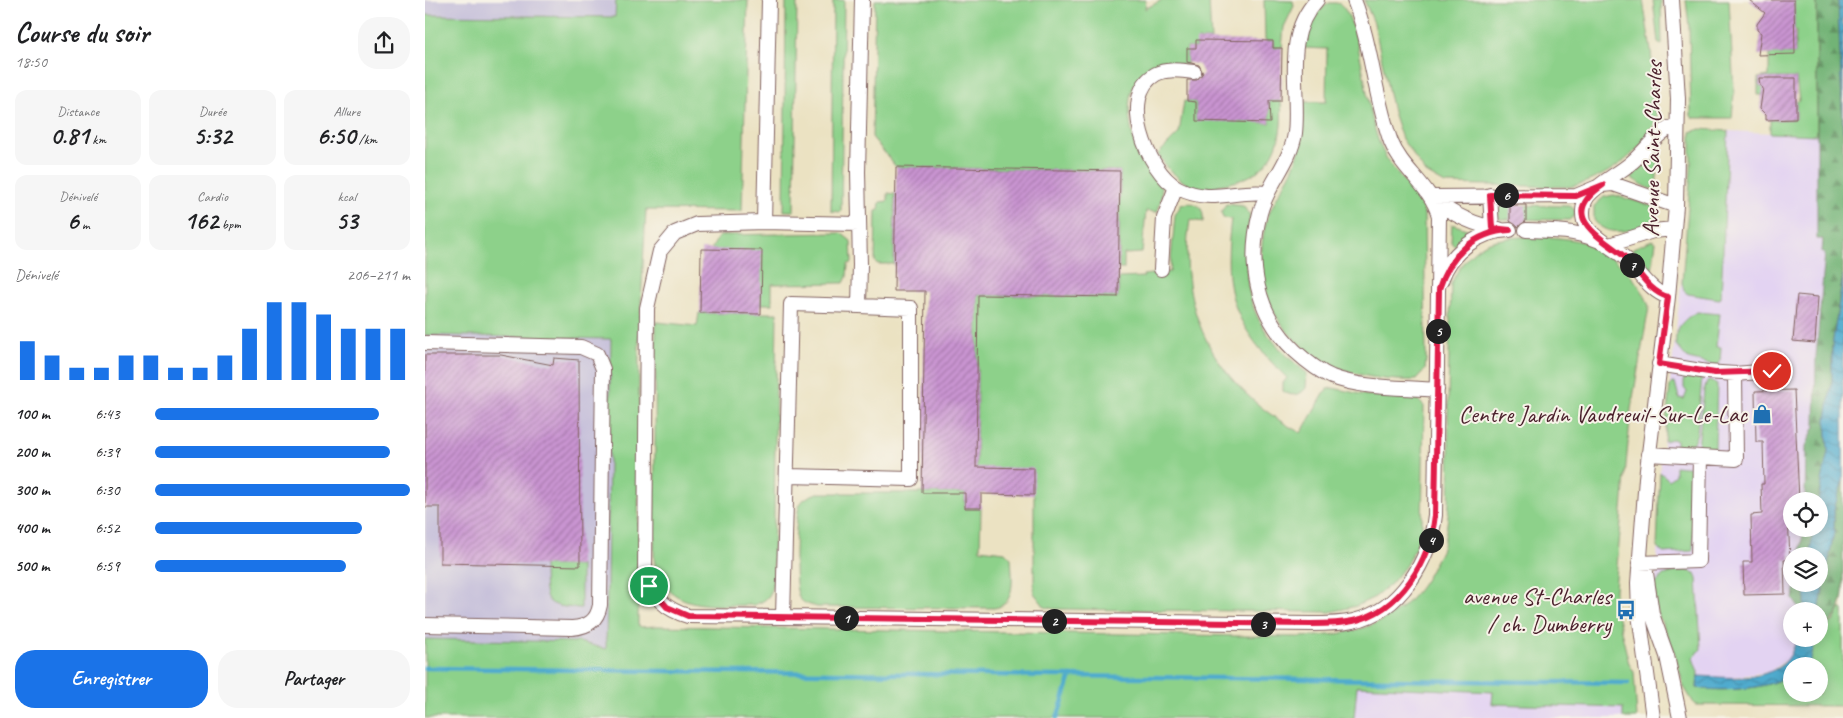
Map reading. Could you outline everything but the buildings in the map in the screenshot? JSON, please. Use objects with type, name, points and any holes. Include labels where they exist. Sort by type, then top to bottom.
[{"type":"street","points":[[764,222],[769,0]]},
{"type":"street","points":[[859,306],[858,172],[862,0]]},
{"type":"street","points":[[1317,0],[1302,20],[1296,44],[1295,135],[1282,166],[1267,193],[1255,230],[1254,254],[1258,291],[1275,329],[1305,361],[1332,377],[1382,386],[1437,390]]},
{"type":"street","points":[[1354,0],[1364,27],[1383,114],[1391,141],[1403,163],[1431,197],[1452,213],[1492,228],[1510,230],[1491,232],[1469,244],[1447,267],[1439,289]]},
{"type":"street","name":"Avenue Saint-Charles","points":[[1653,718],[1638,605],[1648,454],[1668,297],[1676,206],[1677,58],[1671,0]]},
{"type":"street","points":[[1194,72],[1167,71],[1158,73],[1145,85],[1139,98],[1141,128],[1148,153],[1155,167],[1176,187],[1197,196],[1211,198],[1255,192],[1267,193]]},
{"type":"street","points":[[1668,297],[1655,291],[1632,264],[1589,230],[1583,213],[1588,197],[1630,164],[1663,132],[1677,125]]},
{"type":"street","points":[[1431,197],[1490,195],[1576,196],[1603,185],[1613,184],[1676,206]]},
{"type":"street","points":[[1161,268],[1164,218],[1176,187]]},
{"type":"street","points":[[1490,195],[1492,228]]},
{"type":"street","points":[[859,224],[764,222],[697,224],[675,233],[660,251],[647,308],[645,575],[649,586],[657,598],[678,613],[688,616],[1311,624],[1355,621],[1386,606],[1412,578],[1429,547],[1435,515],[1439,216],[1431,197]]},
{"type":"street","points":[[1526,230],[1581,233],[1609,245],[1653,231],[1674,229]]},
{"type":"street","points":[[783,616],[791,304],[911,308],[911,478],[788,476]]},
{"type":"street","points":[[425,343],[581,347],[597,354],[603,369],[600,604],[595,619],[579,628],[425,625]]},
{"type":"street","points":[[1659,364],[1707,372],[1735,374],[1772,371]]},
{"type":"street","points":[[1648,454],[1736,459],[1735,374]]},
{"type":"street","points":[[1642,563],[1698,561],[1700,457]]},
{"type":"street","name":"Avenue Saint-Charles","points":[[1642,563],[1652,614],[1667,656],[1680,718]]},
{"type":"shaded area","points":[[425,0],[616,0],[616,17],[425,15]]},
{"type":"shaded area","points":[[1728,131],[1817,135],[1817,238],[1823,239],[1822,252],[1825,252],[1816,356],[1815,426],[1806,446],[1805,492],[1783,492],[1783,537],[1803,537],[1801,547],[1783,547],[1783,592],[1794,592],[1793,598],[1795,602],[1783,602],[1783,647],[1793,647],[1789,657],[1783,657],[1783,662],[1769,672],[1726,678],[1681,674],[1667,636],[1654,585],[1657,568],[1659,480],[1684,259],[1691,170],[1691,132]]},
{"type":"shaded area","points":[[425,335],[611,339],[606,649],[579,642],[425,642]]},
{"type":"shaded area","points":[[1336,685],[1634,688],[1637,718],[1336,718]]},
{"type":"green space","points":[[616,0],[748,0],[742,211],[646,210],[639,340],[638,625],[641,627],[1298,637],[1340,633],[1376,623],[1407,603],[1432,568],[1443,545],[1449,498],[1448,400],[1451,284],[1465,261],[1485,244],[1508,238],[1556,238],[1584,242],[1611,257],[1641,289],[1649,307],[1631,409],[1615,589],[1615,605],[1629,664],[1634,672],[1637,718],[1623,718],[1623,708],[1492,704],[1493,692],[1357,686],[1354,718],[425,718],[425,639],[579,642],[606,649],[611,339],[425,335],[425,15],[615,17]]},
{"type":"green space","points":[[786,0],[797,0],[794,211],[784,211]]},
{"type":"green space","points":[[833,0],[844,0],[841,212],[831,211]]},
{"type":"green space","points":[[875,0],[1146,0],[1145,9],[1162,0],[1209,0],[1211,40],[1197,40],[1196,48],[1187,48],[1187,65],[1166,64],[1150,67],[1138,78],[1130,99],[1130,125],[1137,149],[1141,159],[1158,180],[1162,189],[1157,212],[1146,211],[1142,253],[1124,254],[1124,269],[1119,269],[1120,171],[896,167],[872,137]]},
{"type":"green space","points":[[1264,0],[1293,1],[1294,6],[1284,27],[1282,48],[1273,48],[1273,41],[1265,40]]},
{"type":"green space","points":[[1364,0],[1643,0],[1651,51],[1657,119],[1650,132],[1632,154],[1609,171],[1583,183],[1569,187],[1445,184],[1426,173],[1402,139],[1393,112],[1374,23]]},
{"type":"green space","points":[[1653,0],[1661,0],[1662,45],[1658,42]]},
{"type":"green space","points":[[1686,0],[1729,0],[1734,93],[1732,118],[1693,118],[1691,116],[1689,27]]},
{"type":"green space","points":[[1794,0],[1817,0],[1817,135],[1770,133],[1770,120],[1796,119],[1796,102],[1799,101],[1796,78],[1762,78],[1759,80],[1760,86],[1766,88],[1766,95],[1758,95],[1758,78],[1769,76],[1769,54],[1795,54]]},
{"type":"green space","points":[[1817,0],[1838,0],[1843,132],[1843,276],[1832,346],[1832,382],[1826,419],[1828,451],[1820,492],[1805,492],[1806,446],[1815,426],[1816,356],[1825,253],[1822,252],[1823,239],[1817,239]]},
{"type":"green space","points":[[1329,3],[1337,3],[1343,7],[1352,26],[1379,143],[1386,158],[1413,193],[1424,212],[1426,359],[1425,370],[1416,380],[1382,379],[1351,372],[1322,360],[1298,342],[1279,320],[1266,293],[1261,262],[1265,226],[1276,200],[1294,167],[1301,144],[1304,102],[1326,102],[1327,49],[1304,48],[1306,34],[1311,22],[1323,7]]},
{"type":"green space","points":[[1184,101],[1196,102],[1196,120],[1270,123],[1269,101],[1281,101],[1280,134],[1270,159],[1249,176],[1235,182],[1218,185],[1217,190],[1199,189],[1183,181],[1168,168],[1158,154],[1179,133]]},
{"type":"green space","points":[[1700,129],[1728,131],[1721,298],[1719,299],[1688,294],[1684,291],[1682,283],[1691,170],[1691,132]]},
{"type":"green space","points":[[1656,153],[1659,156],[1656,187],[1650,189],[1631,178]]},
{"type":"green space","points":[[888,193],[895,194],[894,264],[878,264],[875,262],[876,211],[879,210],[880,202],[888,201]]},
{"type":"green space","points":[[1614,195],[1656,207],[1657,221],[1623,231],[1607,230],[1600,226],[1594,220],[1594,206],[1604,197]]},
{"type":"green space","points":[[1188,203],[1196,204],[1200,208],[1203,218],[1203,222],[1190,220],[1187,254],[1189,286],[1197,317],[1209,345],[1226,371],[1247,395],[1272,415],[1301,433],[1327,389],[1333,388],[1365,395],[1418,400],[1424,406],[1422,527],[1416,546],[1406,565],[1391,584],[1375,597],[1356,606],[1330,612],[1054,609],[1045,607],[1034,593],[1034,495],[976,467],[978,295],[1118,297],[1119,278],[1144,277],[1143,275],[1170,272],[1175,215],[1181,205]]},
{"type":"green space","points":[[1226,204],[1243,206],[1250,215],[1246,264],[1252,304],[1260,322],[1271,339],[1307,373],[1306,388],[1298,394],[1289,394],[1283,391],[1283,383],[1287,378],[1254,341],[1243,324],[1235,306],[1228,268],[1231,219],[1223,218],[1221,212]]},
{"type":"green space","points":[[1500,205],[1570,206],[1574,209],[1575,215],[1569,220],[1500,219],[1497,216],[1497,207]]},
{"type":"green space","points":[[1452,224],[1472,231],[1454,246],[1451,242]]},
{"type":"green space","points":[[841,233],[851,241],[852,263],[848,264],[847,277],[844,283],[772,284],[772,304],[761,304],[711,250],[718,237],[723,235]]},
{"type":"green space","points":[[1652,240],[1656,242],[1652,269],[1650,271],[1630,252],[1633,248]]},
{"type":"green space","points":[[1697,312],[1720,314],[1716,347],[1721,347],[1718,366],[1688,359],[1676,345],[1678,329],[1684,321]]},
{"type":"green space","points":[[699,313],[777,313],[773,583],[767,598],[753,605],[706,604],[691,602],[678,597],[667,589],[659,576],[654,559],[656,322],[697,326]]},
{"type":"green space","points":[[1684,377],[1702,378],[1697,434],[1689,450],[1676,449],[1676,441],[1672,439],[1664,441],[1670,385],[1675,382],[1679,398],[1684,399],[1687,392],[1684,388]]},
{"type":"green space","points":[[1710,380],[1717,384],[1715,450],[1700,449],[1698,447],[1704,390],[1707,381]]},
{"type":"green space","points":[[1675,466],[1696,468],[1693,551],[1663,553],[1657,547],[1660,472],[1669,480],[1675,475]]},
{"type":"green space","points":[[1843,480],[1843,592],[1839,609],[1835,617],[1828,623],[1828,602],[1821,602],[1823,592],[1828,592],[1828,564],[1834,532],[1834,509]]},
{"type":"green space","points":[[817,493],[965,493],[965,508],[981,508],[980,549],[1005,552],[1011,558],[1012,581],[1010,596],[1001,606],[994,608],[817,607],[806,603],[800,599],[797,593],[796,525],[800,504]]},
{"type":"green space","points":[[1803,537],[1812,537],[1811,547],[1801,547]]},
{"type":"green space","points":[[544,565],[581,566],[581,608],[558,606],[548,599]]},
{"type":"green space","points":[[1685,570],[1695,573],[1697,578],[1701,649],[1693,658],[1698,672],[1697,688],[1720,690],[1747,688],[1773,683],[1783,678],[1783,702],[1828,702],[1828,657],[1811,657],[1814,647],[1828,647],[1828,624],[1834,621],[1841,608],[1843,610],[1843,706],[1695,705],[1684,687],[1673,648],[1657,612],[1654,586],[1663,575]]},
{"type":"green space","points":[[1794,592],[1806,592],[1805,602],[1795,602],[1793,599]]},
{"type":"water","points":[[1838,0],[1843,0],[1843,132]]},
{"type":"water","points":[[1843,276],[1843,480],[1834,509],[1834,532],[1828,564],[1828,547],[1811,547],[1812,537],[1828,537],[1828,492],[1820,492],[1828,451],[1826,419],[1832,382],[1832,346]]},
{"type":"water","points":[[1806,592],[1823,592],[1821,602],[1805,602]]},
{"type":"water","points":[[1794,647],[1814,647],[1811,657],[1789,657]]},
{"type":"water","points":[[1783,663],[1783,678],[1773,683],[1747,688],[1719,690],[1697,688],[1698,676],[1745,677],[1768,672]]},
{"type":"waterway","points":[[425,668],[1628,683]]},
{"type":"waterway","points":[[1057,718],[1071,676]]},
{"type":"place","name":"Centre Jardin Vaudreuil-Sur-Le-Lac","points":[[1762,414]]},
{"type":"place","name":"avenue St-Charles / ch. Dumberry","points":[[1626,610]]},
{"type":"route","points":[[649,586],[657,598],[667,607],[688,616],[1338,624],[1355,621],[1370,615],[1386,606],[1399,594],[1422,563],[1429,547],[1435,515],[1439,289],[1447,267],[1469,244],[1491,232],[1510,230],[1492,228],[1490,195],[1576,196],[1585,194],[1603,185],[1588,197],[1584,205],[1583,213],[1589,230],[1625,258],[1655,291],[1660,295],[1668,297],[1659,364],[1715,373],[1735,374],[1772,371]]}]
